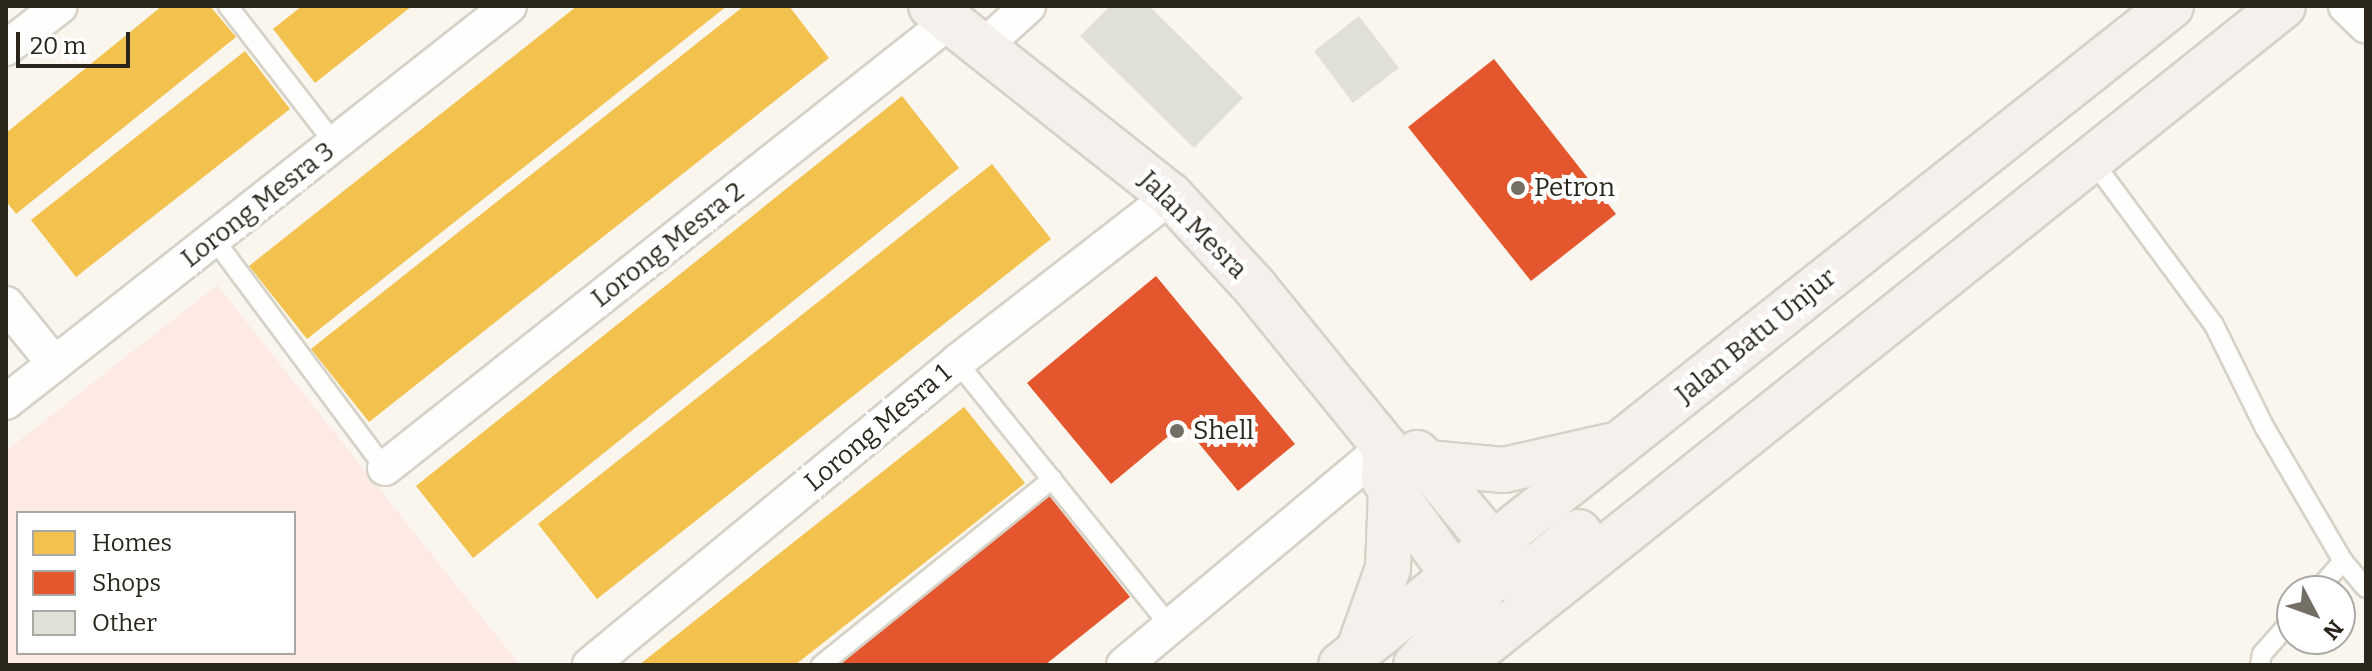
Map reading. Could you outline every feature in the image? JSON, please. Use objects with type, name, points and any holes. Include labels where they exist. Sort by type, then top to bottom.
[{"type":"main road","points":[[1459,665],[2283,6]]},
{"type":"main road","name":"Jalan Batu Unjur","points":[[1349,659],[1479,568],[1625,442],[2147,14]]},
{"type":"main road","name":"Jalan Mesra","points":[[955,25],[1171,196],[1254,286],[1388,468],[1479,568]]},
{"type":"main road","points":[[1427,463],[1504,470],[1625,442]]},
{"type":"main road","points":[[1349,659],[1388,568],[1393,533],[1388,468],[1417,453],[1427,463],[1479,568],[1479,599],[1416,665]]},
{"type":"main road","points":[[1479,568],[1542,563],[1600,515],[1660,477],[1700,471]]},
{"type":"street","points":[[6,48],[60,6]]},
{"type":"street","name":"Lorong Mesra 3","points":[[6,402],[509,6]]},
{"type":"street","name":"Lorong Mesra 2","points":[[385,468],[955,25],[1028,6]]},
{"type":"street","name":"Lorong Mesra 1","points":[[594,664],[957,362],[1171,196]]},
{"type":"street","points":[[6,304],[55,364]]},
{"type":"street","points":[[1124,665],[1388,468]]},
{"type":"lane","points":[[228,6],[335,144]]},
{"type":"lane","points":[[2092,160],[2214,325],[2265,428],[2343,561],[2366,588]]},
{"type":"lane","points":[[214,239],[385,468]]},
{"type":"lane","points":[[957,362],[1171,627]]},
{"type":"lane","points":[[821,665],[1052,479]]},
{"type":"lane","points":[[2331,575],[2343,561]]},
{"type":"lane","points":[[2260,665],[2262,654],[2276,638]]},
{"type":"shaded area","points":[[217,285],[520,665],[6,665],[6,451]]},
{"type":"building: Homes","points":[[162,6],[210,6],[236,37],[16,214],[6,201],[6,133]]},
{"type":"building: Homes","points":[[302,6],[412,6],[315,83],[273,29]]},
{"type":"building: Homes","points":[[577,6],[727,6],[307,339],[249,266]]},
{"type":"building: Homes","points":[[744,6],[789,6],[829,58],[369,422],[311,349]]},
{"type":"building: Homes","points":[[245,51],[290,109],[76,277],[31,220]]},
{"type":"building: Homes","points":[[902,96],[959,168],[473,558],[416,486]]},
{"type":"building: Homes","points":[[992,164],[1051,239],[597,599],[538,524]]},
{"type":"building: Homes","points":[[964,407],[1025,483],[942,549],[795,665],[639,665]]},
{"type":"building: Shops","points":[[1494,59],[1616,214],[1531,281],[1408,127]]},
{"type":"building: Shops","points":[[1156,276],[1295,444],[1238,491],[1183,424],[1111,484],[1027,383]]},
{"type":"building: Shops","points":[[1047,493],[1130,597],[1045,665],[832,665]]},
{"type":"building: Other","points":[[1110,6],[1149,6],[1243,98],[1194,148],[1080,36]]},
{"type":"building: Other","points":[[1359,16],[1399,68],[1353,103],[1314,51]]},
{"type":"place","name":"Petron","points":[[1518,188]]},
{"type":"place","name":"Shell","points":[[1177,431]]}]
